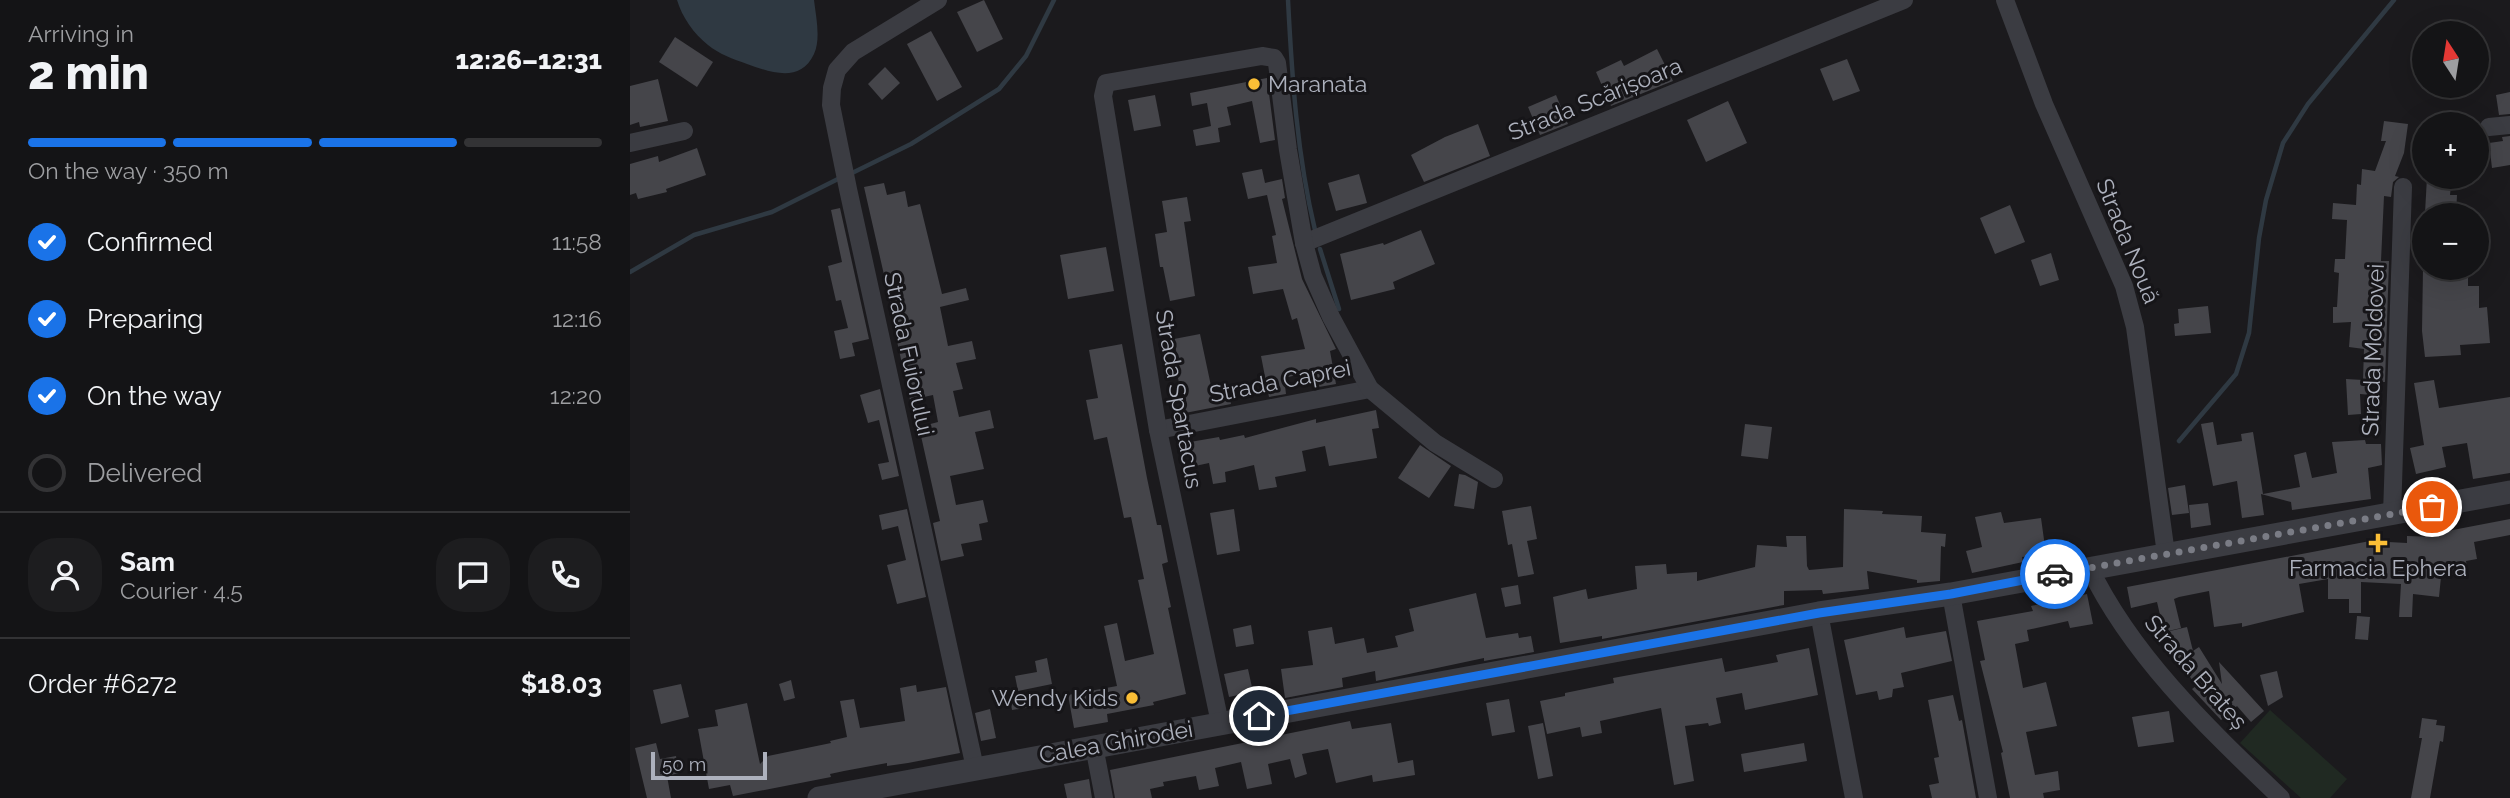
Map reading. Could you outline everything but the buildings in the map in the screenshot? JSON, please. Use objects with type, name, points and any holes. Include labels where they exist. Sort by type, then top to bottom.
[{"type":"street","name":"Strada Fuiorului","points":[[937,0],[853,52],[841,65],[833,82],[831,99],[848,189],[975,768]]},
{"type":"street","name":"Strada Scărișoara","points":[[1304,243],[1904,0]]},
{"type":"street","name":"Strada Nouă","points":[[2005,0],[2044,104],[2124,286],[2135,327],[2166,554]]},
{"type":"street","name":"Strada Spartacus","points":[[1220,723],[1158,430],[1103,96],[1106,83],[1262,56],[1274,58],[1277,63],[1304,243]]},
{"type":"street","points":[[2489,127],[2510,125]]},
{"type":"street","points":[[630,143],[684,131]]},
{"type":"street","name":"Strada Moldovei","points":[[2392,514],[2403,187]]},
{"type":"street","points":[[1304,243],[1313,276],[1331,317],[1370,388],[1435,443],[1494,479]]},
{"type":"street","name":"Strada Caprei","points":[[1158,430],[1370,388]]},
{"type":"street","name":"Calea Ghirodei","points":[[819,798],[1819,613],[1951,594],[2510,492]]},
{"type":"street","name":"Strada Brateș","points":[[2089,567],[2109,606],[2162,675],[2281,798]]},
{"type":"street","points":[[1951,594],[1988,798]]},
{"type":"street","points":[[1819,613],[1854,798]]},
{"type":"street","points":[[1094,746],[1104,798]]},
{"type":"shaded area","points":[[677,0],[814,0],[818,35],[814,54],[801,69],[784,73],[765,70],[731,58],[712,48],[698,36],[685,19]]},
{"type":"shaded area","points":[[2270,710],[2347,779],[2330,798],[2301,798],[2240,743]]},
{"type":"waterway","points":[[848,175],[911,144],[999,89],[1026,56],[1054,0]]},
{"type":"waterway","points":[[1288,0],[1300,145],[1315,230]]},
{"type":"waterway","points":[[2179,441],[2236,374],[2249,333],[2259,238],[2266,200],[2283,143],[2308,104],[2394,0]]},
{"type":"waterway","points":[[630,272],[694,235],[772,212],[840,178]]},
{"type":"waterway","points":[[1320,249],[1339,309]]},
{"type":"way so far","points":[[2055,574],[2432,507]]},
{"type":"place","name":"Maranata","points":[[1254,84]]},
{"type":"place","name":"Farmacia Ephera","points":[[2378,543]]},
{"type":"place","name":"Wendy Kids","points":[[1132,698]]},
{"type":"route","points":[[1259,716],[1819,613],[1951,594],[2055,574]]}]
